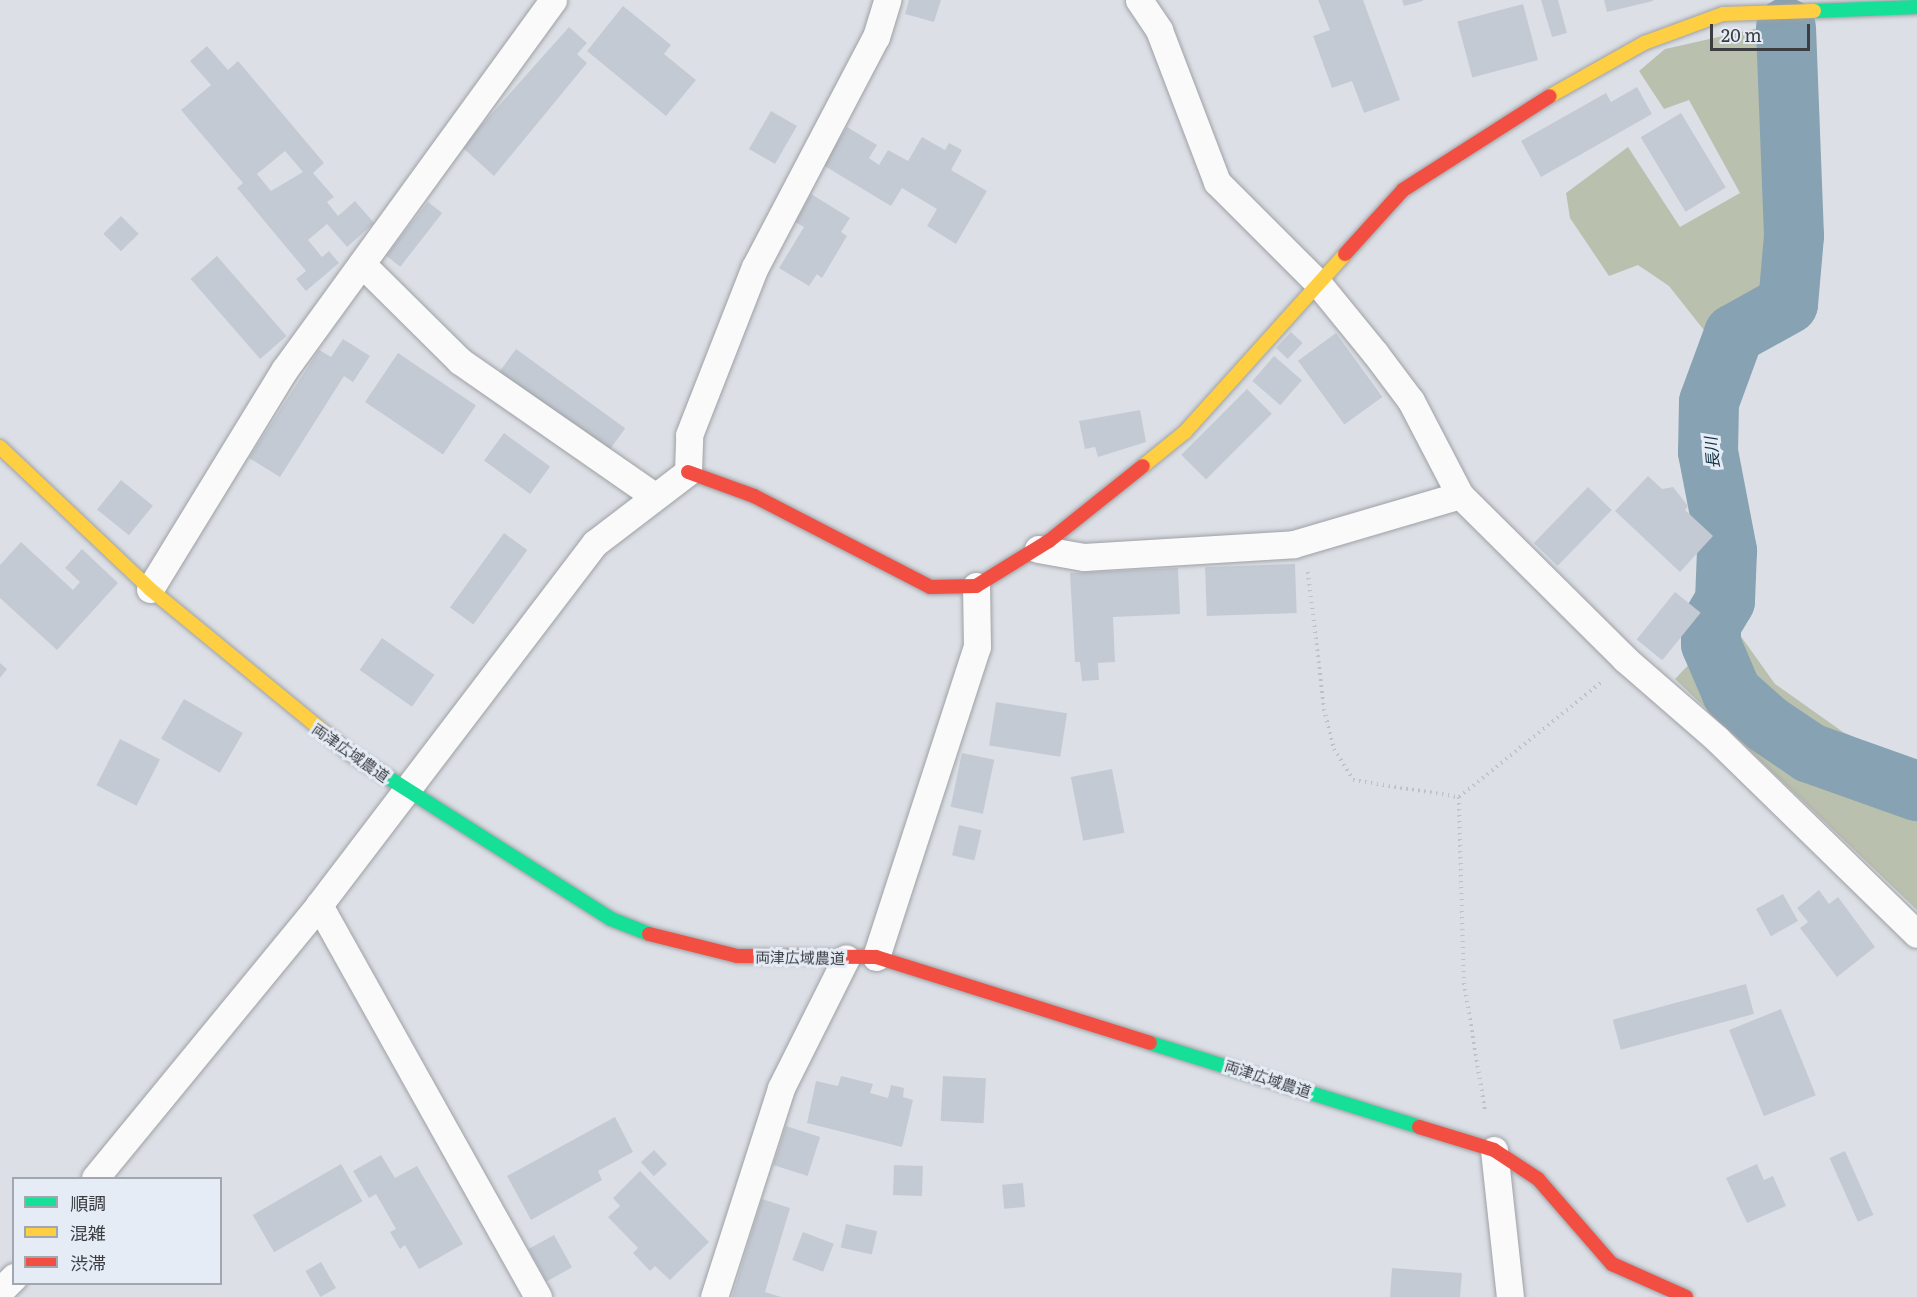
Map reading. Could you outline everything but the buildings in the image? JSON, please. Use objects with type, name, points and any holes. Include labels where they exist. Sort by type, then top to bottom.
[{"type":"street","points":[[150,589],[285,369],[553,0]]},
{"type":"street","points":[[688,472],[689,435],[755,267],[876,37],[887,0]]},
{"type":"street","points":[[1139,0],[1159,30],[1217,182],[1317,282],[1411,401],[1460,495],[1625,660],[1717,739],[1917,934]]},
{"type":"street","points":[[688,472],[754,496],[930,587],[976,586],[1038,549],[1185,432],[1317,282],[1403,190],[1499,125],[1644,43],[1721,7],[1917,7]]},
{"type":"street","points":[[362,264],[460,361],[653,495]]},
{"type":"street","name":"両津広域農道","points":[[0,447],[150,589],[332,742],[611,919],[661,939],[737,956],[876,957],[1494,1150],[1538,1179],[1612,1264],[1686,1297]]},
{"type":"street","points":[[97,1177],[319,905],[405,789],[595,543],[653,495],[688,472]]},
{"type":"street","points":[[1038,549],[1084,557],[1305,541],[1460,495]]},
{"type":"street","points":[[876,957],[977,647],[976,586]]},
{"type":"street","points":[[319,905],[538,1297]]},
{"type":"street","points":[[714,1297],[781,1088],[846,958]]},
{"type":"street","points":[[1494,1150],[1509,1297]]},
{"type":"street","points":[[0,1292],[12,1279]]},
{"type":"path","points":[[1305,541],[1324,709],[1334,749],[1353,780],[1459,797],[1572,710],[1625,660]]},
{"type":"path","points":[[1459,797],[1464,983],[1470,1046],[1494,1150]]},
{"type":"green space","points":[[1772,25],[1783,225],[1778,282],[1707,334],[1669,286],[1638,265],[1609,276],[1570,218],[1566,193],[1628,147],[1680,227],[1740,193],[1689,100],[1664,109],[1639,71],[1665,49]]},
{"type":"green space","points":[[1730,621],[1775,684],[1843,732],[1917,766],[1917,910],[1675,679]]},
{"type":"waterway","name":"長川","points":[[1786,28],[1794,236],[1788,304],[1734,334],[1709,402],[1708,452],[1727,551],[1725,601],[1711,624],[1711,644],[1732,693],[1767,724],[1810,753],[1917,791]]},
{"type":"traffic: fast","points":[[1814,11],[1917,7]]},
{"type":"traffic: fast","points":[[351,754],[611,919],[649,934]]},
{"type":"traffic: fast","points":[[1150,1043],[1419,1127]]},
{"type":"traffic: slow","points":[[1550,96],[1644,43],[1723,14],[1814,11]]},
{"type":"traffic: slow","points":[[1143,466],[1185,432],[1345,254]]},
{"type":"traffic: slow","points":[[0,447],[150,589],[351,754]]},
{"type":"traffic: jam","points":[[1345,254],[1403,190],[1550,96]]},
{"type":"traffic: jam","points":[[688,472],[754,496],[930,587],[976,586],[1049,541],[1143,466]]},
{"type":"traffic: jam","points":[[649,934],[737,956],[876,957],[1150,1043]]},
{"type":"traffic: jam","points":[[1419,1127],[1494,1150],[1538,1179],[1612,1264],[1686,1297]]}]
